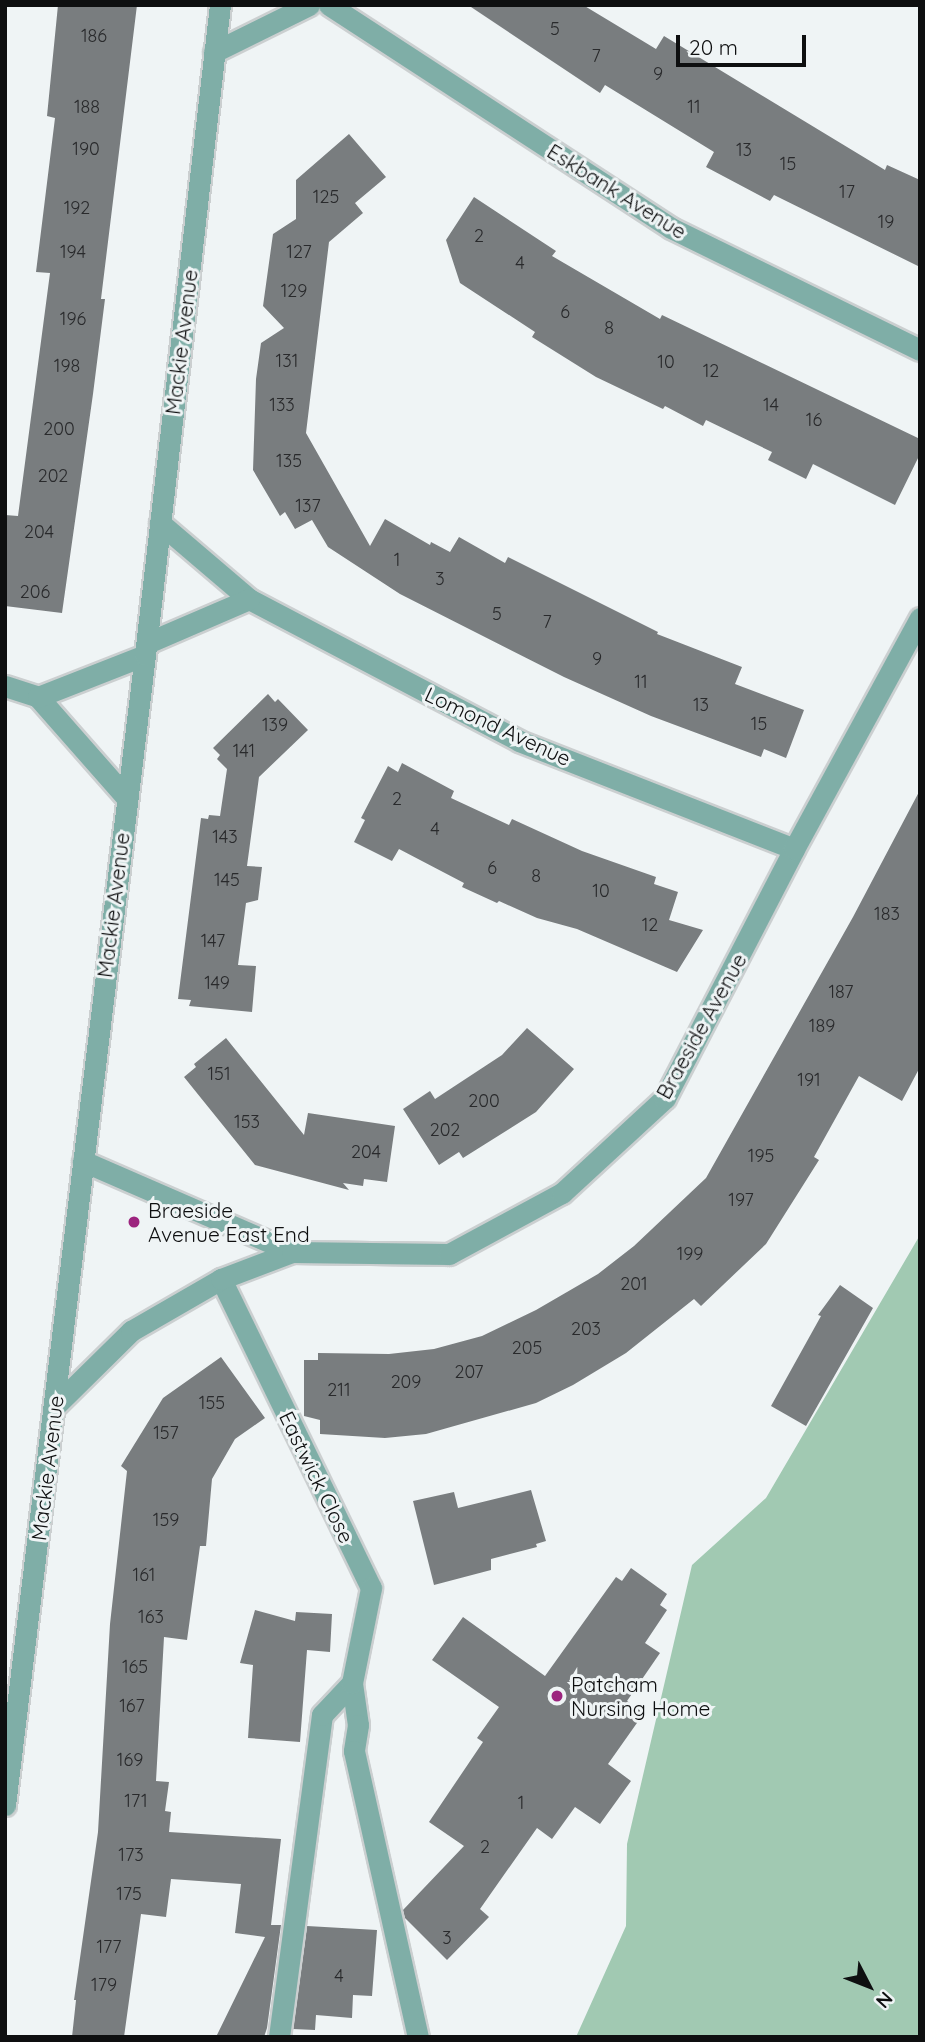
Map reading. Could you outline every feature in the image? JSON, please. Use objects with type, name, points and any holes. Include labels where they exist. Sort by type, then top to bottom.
[{"type":"street","name":"Mackie Avenue","points":[[5,1805],[146,649],[220,5]]},
{"type":"street","points":[[214,52],[309,5]]},
{"type":"street","name":"Eskbank Avenue","points":[[329,5],[671,228],[920,351]]},
{"type":"street","name":"Lomond Avenue","points":[[160,523],[249,599],[519,741],[794,849]]},
{"type":"street","points":[[38,697],[249,599]]},
{"type":"street","name":"Braeside Avenue","points":[[55,1406],[131,1331],[220,1279],[292,1252],[449,1254],[562,1193],[665,1098],[794,849],[920,618]]},
{"type":"street","points":[[5,687],[38,697],[126,797]]},
{"type":"street","name":"Braeside Avenue","points":[[83,1161],[292,1252]]},
{"type":"street","name":"Eastwick Close","points":[[220,1279],[371,1588],[352,1683]]},
{"type":"street","points":[[279,2037],[322,1715],[352,1683]]},
{"type":"street","points":[[352,1683],[358,1726],[354,1751],[418,2037]]},
{"type":"green space","points":[[920,1235],[920,2037],[576,2037],[626,1926],[627,1844],[692,1565],[766,1498]]},
{"type":"building","points":[[58,5],[137,5],[101,299],[105,299],[62,613],[5,606],[5,515],[18,516],[50,273],[36,272],[55,118],[47,116]]},
{"type":"building","points":[[468,5],[583,5],[656,49],[664,36],[885,170],[887,165],[920,180],[920,267],[774,195],[770,201],[706,167],[714,152],[605,85],[600,93]]},
{"type":"building","points":[[349,134],[386,177],[355,203],[363,213],[329,242],[306,433],[370,546],[385,519],[430,545],[431,542],[450,552],[459,537],[505,563],[508,557],[658,632],[657,634],[742,667],[735,684],[804,710],[786,758],[764,749],[761,757],[651,716],[564,677],[400,594],[328,547],[312,520],[295,529],[285,512],[280,516],[253,470],[256,379],[261,343],[284,328],[263,306],[273,234],[296,219],[296,180]]},
{"type":"building","points":[[474,197],[556,251],[552,256],[660,319],[662,315],[920,439],[920,454],[895,505],[813,464],[806,479],[768,460],[772,452],[706,420],[703,426],[665,406],[663,409],[596,377],[532,337],[535,332],[460,283],[446,240]]},
{"type":"building","points":[[268,694],[275,702],[278,699],[308,730],[259,777],[247,866],[262,867],[258,900],[246,903],[238,965],[256,966],[252,1012],[189,1006],[191,1000],[178,999],[201,818],[208,819],[209,815],[220,816],[227,769],[217,759],[220,755],[213,748]]},
{"type":"building","points":[[402,763],[454,791],[451,798],[509,825],[512,819],[582,851],[656,877],[654,884],[678,892],[669,920],[703,930],[677,972],[577,929],[537,918],[499,901],[497,903],[462,887],[464,883],[399,849],[392,861],[354,842],[365,820],[361,818],[388,766],[398,772]]},
{"type":"building","points":[[920,790],[920,1067],[902,1101],[859,1076],[814,1157],[819,1160],[766,1244],[701,1306],[694,1299],[626,1353],[573,1385],[536,1403],[426,1434],[385,1438],[320,1434],[320,1420],[304,1416],[304,1360],[318,1360],[318,1353],[389,1354],[434,1349],[482,1336],[536,1310],[598,1274],[634,1246],[706,1178],[853,917]]},
{"type":"building","points":[[527,1028],[574,1069],[536,1112],[463,1158],[459,1152],[439,1165],[403,1109],[430,1091],[435,1099],[502,1055]]},
{"type":"building","points":[[226,1038],[304,1135],[308,1113],[395,1126],[387,1182],[364,1179],[363,1186],[343,1183],[349,1190],[255,1165],[184,1077],[196,1067],[194,1064]]},
{"type":"building","points":[[840,1285],[873,1308],[806,1426],[771,1406],[821,1316],[818,1315]]},
{"type":"building","points":[[221,1357],[265,1418],[235,1439],[212,1479],[206,1546],[200,1546],[187,1640],[164,1637],[156,1781],[169,1782],[165,1811],[171,1812],[169,1832],[281,1839],[271,1925],[281,1925],[267,2028],[264,2037],[216,2037],[265,1937],[235,1933],[241,1884],[171,1879],[166,1917],[141,1914],[124,2037],[72,2037],[74,2000],[98,1832],[110,1624],[127,1471],[121,1466],[163,1398]]},
{"type":"building","points":[[531,1490],[546,1541],[536,1544],[537,1547],[491,1559],[491,1570],[434,1585],[413,1501],[454,1492],[458,1508]]},
{"type":"building","name":"Patcham Nursing Home","points":[[631,1568],[667,1594],[660,1605],[667,1610],[645,1643],[660,1653],[627,1701],[644,1713],[608,1764],[631,1781],[600,1824],[575,1807],[552,1839],[537,1828],[480,1909],[489,1917],[447,1960],[405,1918],[403,1910],[464,1846],[429,1822],[483,1742],[477,1738],[499,1707],[432,1660],[463,1617],[545,1676],[616,1577],[622,1581]]},
{"type":"building","points":[[255,1610],[295,1621],[296,1612],[332,1614],[330,1652],[307,1650],[300,1742],[248,1738],[253,1665],[240,1663]]},
{"type":"building","points":[[307,1926],[377,1930],[372,1996],[353,1995],[352,2018],[316,2015],[315,2030],[293,2029]]},
{"type":"place","name":"Braeside Avenue East End","points":[[134,1222]]},
{"type":"place","name":"Patcham Nursing Home","points":[[557,1696]]}]
